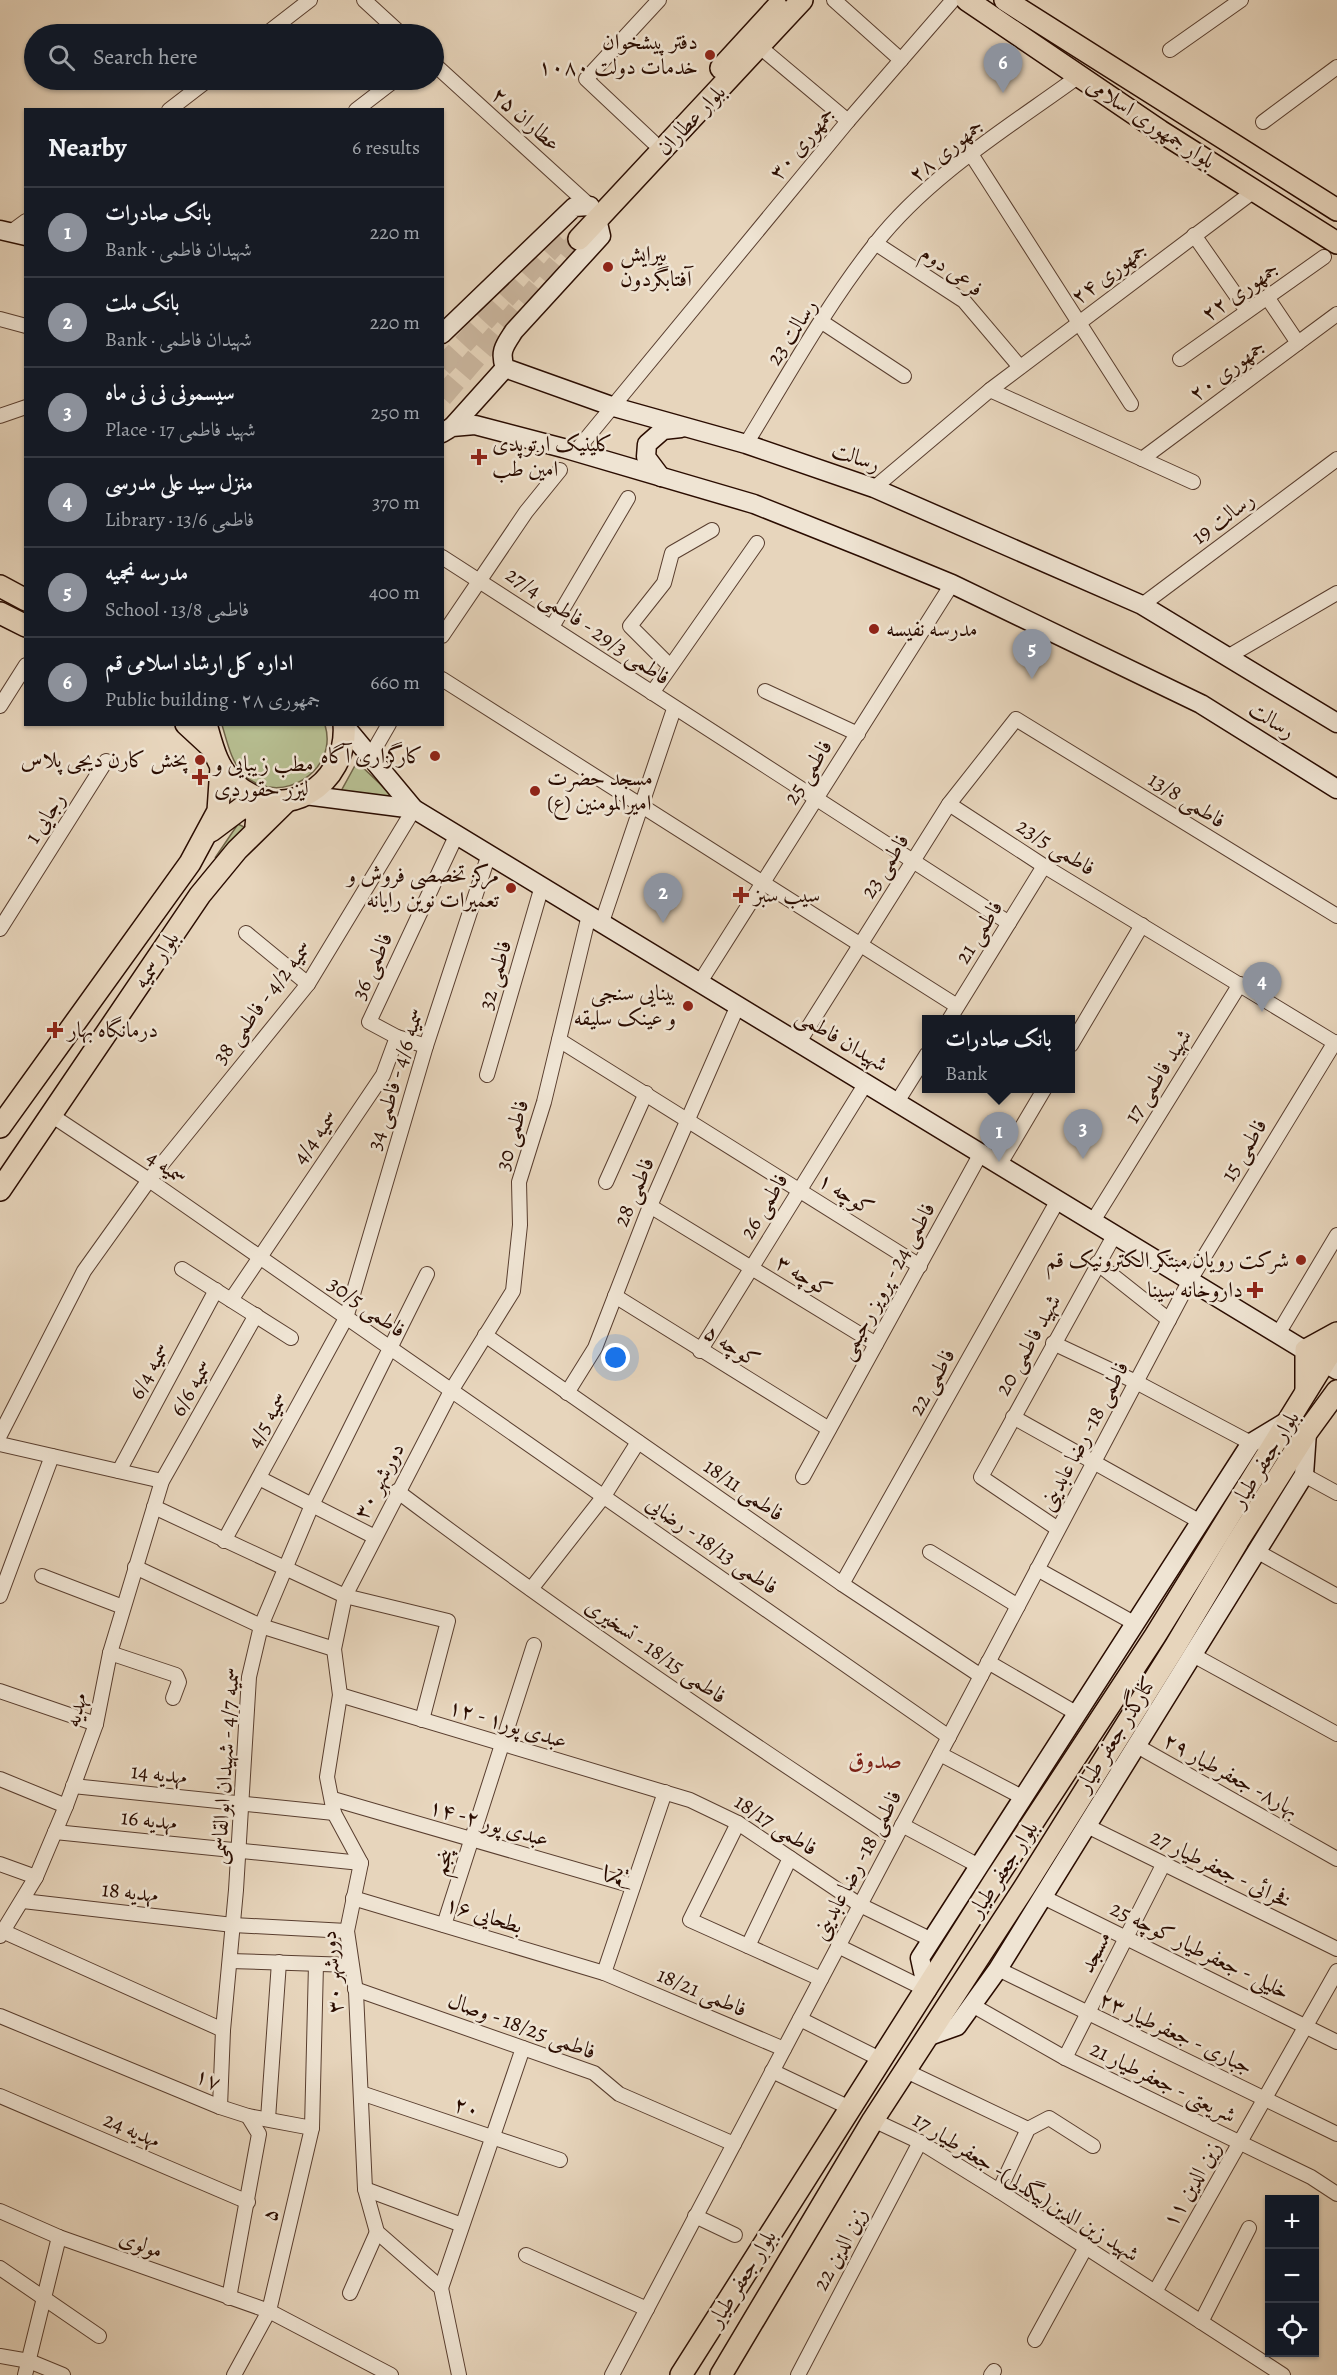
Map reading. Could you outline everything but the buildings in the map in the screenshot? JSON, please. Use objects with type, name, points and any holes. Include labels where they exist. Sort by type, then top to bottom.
[{"type":"main road","name":"بلوار عطاران","points":[[594,212],[653,142],[783,0]]},
{"type":"main road","name":"بلوار عطاران","points":[[570,238],[760,47],[802,0]]},
{"type":"main road","name":"بلوار جمهوری اسلامی","points":[[967,0],[1254,190],[1330,250]]},
{"type":"main road","name":"بلوار جمهوری اسلامی","points":[[1005,0],[1337,210]]},
{"type":"main road","points":[[444,332],[574,207],[594,212],[601,236],[514,331],[502,348],[501,358],[505,368],[447,430]]},
{"type":"main road","name":"رسالت","points":[[505,368],[614,407],[746,444],[874,488],[1142,605],[1337,723]]},
{"type":"main road","name":"رسالت","points":[[447,430],[475,425],[576,451],[754,504],[952,584],[1201,704],[1337,789]]},
{"type":"main road","points":[[661,477],[646,457],[647,444],[663,430],[686,428]]},
{"type":"main road","points":[[0,586],[24,599]]},
{"type":"main road","points":[[0,613],[24,625]]},
{"type":"main road","points":[[188,726],[217,758],[234,783],[260,800],[296,798],[414,809]]},
{"type":"main road","points":[[207,726],[217,758]]},
{"type":"main road","name":"بلوار سمیه","points":[[0,1190],[200,895],[237,850],[296,798],[322,783],[340,759],[345,743],[344,726]]},
{"type":"main road","points":[[345,726],[414,809]]},
{"type":"main road","name":"بلوار سمیه","points":[[1,1124],[182,877],[208,834],[218,811],[217,758]]},
{"type":"main road","points":[[208,834],[243,807],[252,809],[257,817],[256,833]]},
{"type":"main road","name":"شهیدان فاطمی","points":[[414,809],[1331,1366]]},
{"type":"main road","points":[[1306,1393],[1306,1350],[1337,1333]]},
{"type":"main road","name":"بلوار جعفر طیار","points":[[681,2375],[850,2108],[1155,1636],[1306,1393],[1331,1366],[1337,1342]]},
{"type":"main road","name":"بلوار جعفر طیار","points":[[721,2375],[873,2120],[929,2036],[1310,1429],[1337,1391]]},
{"type":"main road","points":[[1310,1429],[1337,1414]]},
{"type":"main road","name":"کنارگذر جعفر طیار","points":[[927,1990],[920,1958],[1022,1797],[1251,1443],[1290,1419]]},
{"type":"main road","name":"کنارگذر جعفر طیار","points":[[929,2036],[957,2026],[998,1969],[1304,1475],[1310,1429]]},
{"type":"main road","points":[[850,2108],[873,2120]]},
{"type":"street","points":[[280,24],[310,0]]},
{"type":"street","points":[[364,0],[390,24]]},
{"type":"street","points":[[653,142],[586,79],[659,0]]},
{"type":"street","points":[[834,0],[902,60]]},
{"type":"street","name":"جمهوری ۳۰","points":[[576,451],[848,121],[953,0]]},
{"type":"street","points":[[1170,50],[1232,2]]},
{"type":"street","points":[[760,47],[848,121]]},
{"type":"street","points":[[1263,122],[1337,67]]},
{"type":"street","name":"عطاران ۲۵","points":[[444,73],[594,212]]},
{"type":"street","name":"جمهوری ۲۸","points":[[875,243],[921,196],[971,154],[1079,76]]},
{"type":"street","points":[[172,108],[195,90]]},
{"type":"street","points":[[359,108],[382,90]]},
{"type":"street","points":[[971,154],[1131,404]]},
{"type":"street","name":"جمهوری ۲۴","points":[[874,488],[990,390],[1254,190]]},
{"type":"street","points":[[12,233],[24,223]]},
{"type":"street","points":[[1194,236],[1247,311]]},
{"type":"street","name":"رسالت 23","points":[[746,444],[822,322],[875,243]]},
{"type":"street","name":"فرعی دوم","points":[[875,243],[964,301],[1020,367]]},
{"type":"street","name":"جمهوری ۲۲","points":[[1180,359],[1330,250]]},
{"type":"street","points":[[1267,297],[1298,343]]},
{"type":"street","name":"جمهوری ۲۰","points":[[1142,459],[1337,314]]},
{"type":"street","points":[[0,319],[24,325]]},
{"type":"street","points":[[822,322],[904,376]]},
{"type":"street","points":[[990,390],[1193,482]]},
{"type":"street","points":[[0,416],[24,407]]},
{"type":"street","name":"رسالت 19","points":[[1142,605],[1335,466]]},
{"type":"street","points":[[444,633],[479,579],[560,470]]},
{"type":"street","points":[[552,627],[628,498]]},
{"type":"street","points":[[670,666],[630,626],[664,583],[672,553],[712,530]]},
{"type":"street","points":[[652,693],[757,543]]},
{"type":"street","name":"فاطمی 29/3 - فاطمی 27/4","points":[[444,558],[674,709],[817,798],[1009,923]]},
{"type":"street","name":"فاطمی 25","points":[[700,982],[952,584]]},
{"type":"street","points":[[1229,656],[1337,593]]},
{"type":"street","points":[[0,706],[24,668]]},
{"type":"street","points":[[444,680],[540,739],[642,807],[957,1006]]},
{"type":"street","points":[[765,691],[858,734]]},
{"type":"street","name":"فاطمی 30","points":[[451,1391],[513,1291],[520,1225],[519,1182],[544,1102],[559,1040],[595,918],[642,807],[674,709]]},
{"type":"street","name":"فاطمی 23","points":[[798,1042],[949,804],[1016,719]]},
{"type":"street","name":"فاطمی 13/8","points":[[1016,719],[1337,916]]},
{"type":"street","points":[[370,757],[387,726]]},
{"type":"street","name":"رجایی 1","points":[[0,929],[106,761]]},
{"type":"street","name":"فاطمی 23/5","points":[[949,804],[1044,866],[1336,1043]]},
{"type":"street","name":"سمیه 4/2 - فاطمی 38","points":[[0,1435],[84,1271],[149,1179],[308,984],[414,809]]},
{"type":"street","name":"فاطمی 36","points":[[397,1037],[369,1022],[457,834]]},
{"type":"street","name":"سمیه 4/6 - فاطمی 34","points":[[346,1318],[426,1046],[489,854]]},
{"type":"street","name":"فاطمی 21","points":[[952,1015],[1044,866]]},
{"type":"street","name":"فاطمی 32","points":[[487,1075],[542,886]]},
{"type":"street","points":[[1075,1038],[1142,925]]},
{"type":"street","points":[[246,933],[308,984]]},
{"type":"street","name":"شهید فاطمی 17","points":[[1093,1221],[1240,984]]},
{"type":"street","name":"فاطمی 28","points":[[567,1393],[596,1348],[650,1206],[738,1005]]},
{"type":"street","points":[[397,1037],[426,1046]]},
{"type":"street","name":"سمیه 4/4","points":[[231,1300],[383,1075],[397,1037]]},
{"type":"street","name":"کوچه ۱","points":[[559,1040],[920,1266]]},
{"type":"street","name":"فاطمی 15","points":[[1190,1280],[1336,1043]]},
{"type":"street","points":[[897,1102],[922,1062]]},
{"type":"street","name":"فاطمی 26","points":[[700,1351],[866,1083]]},
{"type":"street","points":[[606,1182],[646,1093]]},
{"type":"street","points":[[1000,1164],[1043,1093]]},
{"type":"street","name":"سمیه 4","points":[[51,1115],[149,1179],[259,1256]]},
{"type":"street","name":"فاطمی 24 - پرویز رحیمی","points":[[803,1477],[981,1153]]},
{"type":"street","name":"فاطمی 22","points":[[842,1584],[1058,1200]]},
{"type":"street","name":"کوچه ۳","points":[[650,1206],[876,1344]]},
{"type":"street","name":"شهید فاطمی 20","points":[[1058,1529],[981,1477],[1115,1234]]},
{"type":"street","points":[[1278,1334],[1337,1236]]},
{"type":"street","name":"فاطمی 30/5","points":[[259,1256],[451,1391]]},
{"type":"street","points":[[1097,1263],[1169,1320]]},
{"type":"street","points":[[182,1269],[291,1338]]},
{"type":"street","name":"سمیه 4/7 - شهیدان ابوالقاسمی","points":[[220,2107],[223,2030],[233,1925],[249,1677],[261,1626],[312,1505],[427,1274]]},
{"type":"street","name":"فاطمی 18- رضا عابدینی","points":[[612,2375],[1190,1280]]},
{"type":"street","name":"سمیه 6/4","points":[[119,1471],[216,1290]]},
{"type":"street","name":"کوچه ۵","points":[[615,1296],[700,1351],[829,1429]]},
{"type":"street","name":"سمیه 6/6","points":[[162,1481],[256,1315]]},
{"type":"street","name":"سمیه 4/5","points":[[224,1541],[346,1318]]},
{"type":"street","name":"فاطمی 18/11","points":[[485,1335],[842,1584],[981,1676]]},
{"type":"street","points":[[1053,1343],[1136,1382],[1251,1443]]},
{"type":"street","name":"دورشهر ۳۰","points":[[377,2232],[365,2189],[355,1989],[347,1930],[361,1863],[334,1806],[327,1777],[339,1695],[334,1649],[345,1596],[373,1536],[451,1391]]},
{"type":"street","name":"فاطمی 18/13 - رضایی","points":[[451,1391],[949,1737]]},
{"type":"street","points":[[1013,1417],[1199,1521]]},
{"type":"street","points":[[531,1589],[604,1496],[638,1442]]},
{"type":"street","points":[[0,1444],[162,1481]]},
{"type":"street","points":[[0,1596],[4,1572],[52,1456]]},
{"type":"street","points":[[1304,1475],[1337,1493]]},
{"type":"street","points":[[259,1478],[373,1536]]},
{"type":"street","name":"مهدیه","points":[[1,1933],[36,1877],[66,1806],[96,1724],[110,1653],[162,1481]]},
{"type":"street","name":"فاطمی 18/15 - تسخیری","points":[[398,1491],[531,1589],[775,1759],[896,1838]]},
{"type":"street","points":[[154,1507],[345,1596],[447,1621],[422,1720]]},
{"type":"street","points":[[930,1551],[1018,1606]]},
{"type":"street","points":[[1258,1552],[1337,1596]]},
{"type":"street","points":[[135,1567],[261,1626],[334,1649]]},
{"type":"street","points":[[1037,1569],[1134,1623]]},
{"type":"street","points":[[42,1576],[123,1607]]},
{"type":"street","name":"پنجم","points":[[444,1925],[534,1645]]},
{"type":"street","points":[[110,1653],[176,1675],[179,1682],[173,1698]]},
{"type":"street","points":[[1193,1655],[1337,1734]]},
{"type":"street","points":[[988,1662],[1076,1713]]},
{"type":"street","points":[[0,1691],[96,1724]]},
{"type":"street","name":"عبدی پور۱ - ۱۲","points":[[339,1695],[665,1792]]},
{"type":"street","name":"بهار۸- جعفرطیار ۲۹","points":[[1137,1746],[1337,1858]]},
{"type":"street","points":[[939,1754],[1022,1797]]},
{"type":"street","points":[[0,1779],[66,1806]]},
{"type":"street","name":"مهدیه 14","points":[[73,1786],[241,1804],[334,1806]]},
{"type":"street","name":"فاطمی 18/17","points":[[665,1792],[690,1800],[738,1823],[860,1905],[932,1940]]},
{"type":"street","name":"یکم","points":[[604,1973],[665,1792]]},
{"type":"street","name":"عبدی پور ۲- ۱۴","points":[[334,1806],[473,1840],[633,1886]]},
{"type":"street","points":[[738,1823],[690,1920],[820,1979]]},
{"type":"street","points":[[902,1825],[979,1866]]},
{"type":"street","name":"فخرائی - جعفرطیار 27","points":[[1087,1826],[1337,1949]]},
{"type":"street","name":"مهدیه 16","points":[[55,1832],[361,1863]]},
{"type":"street","points":[[748,1946],[790,1858]]},
{"type":"street","points":[[0,1864],[36,1877]]},
{"type":"street","name":"مسجد","points":[[1065,2058],[1163,1865]]},
{"type":"street","name":"خلیلی - جعفرطیار کوچه 25","points":[[1043,1897],[1337,2042]]},
{"type":"street","name":"بطحایی ۱۶","points":[[353,1898],[604,1973]]},
{"type":"street","name":"مهدیه 18","points":[[22,1901],[233,1925],[347,1930]]},
{"type":"street","points":[[1,1933],[223,2030]]},
{"type":"street","points":[[838,1946],[927,1990]]},
{"type":"street","points":[[230,1960],[351,1965]]},
{"type":"street","points":[[268,2120],[279,1962]]},
{"type":"street","name":"۵","points":[[234,2375],[269,2311],[312,2128],[316,1964]]},
{"type":"street","name":"جباری - جعفرطیار ۲۳","points":[[998,1969],[1337,2134]]},
{"type":"street","name":"فاطمی 18/21","points":[[604,1973],[784,2049]]},
{"type":"street","name":"زین الدین ۱۱","points":[[1155,2292],[1335,1978]]},
{"type":"street","name":"فاطمی 18/25 - وصال","points":[[355,1989],[594,2073],[620,2094],[734,2144]]},
{"type":"street","name":"شریعتی - جعفرطیار 21","points":[[972,2005],[1065,2058],[1311,2176],[1337,2194]]},
{"type":"street","name":"۱۷","points":[[0,2016],[220,2107],[248,2116],[312,2128]]},
{"type":"street","points":[[800,2019],[882,2060]]},
{"type":"street","points":[[459,2375],[441,2288],[523,2048]]},
{"type":"street","points":[[772,2071],[850,2108]]},
{"type":"street","points":[[906,2071],[1028,2129]]},
{"type":"street","name":"۲۰","points":[[361,2093],[560,2160]]},
{"type":"street","name":"مهدیه 24","points":[[0,2096],[248,2202]]},
{"type":"street","points":[[229,2298],[259,2134],[248,2116]]},
{"type":"street","points":[[999,2191],[1028,2129],[1049,2118],[1093,2146]]},
{"type":"street","name":"شهید زین الدین(بیگدلی)- جعفرطیار 17","points":[[873,2120],[920,2142],[999,2191],[1283,2375]]},
{"type":"street","name":"زین الدین 22","points":[[798,2375],[920,2142]]},
{"type":"street","points":[[365,2189],[462,2225]]},
{"type":"street","name":"مولوی","points":[[0,2211],[59,2237],[269,2311],[370,2370],[391,2375]]},
{"type":"street","points":[[695,2216],[735,2235]]},
{"type":"street","points":[[1201,2322],[1249,2228]]},
{"type":"street","points":[[350,2293],[377,2232],[441,2288]]},
{"type":"street","points":[[25,2375],[59,2237]]},
{"type":"street","points":[[1035,2340],[1086,2247]]},
{"type":"street","points":[[526,2255],[646,2309]]},
{"type":"street","points":[[0,2268],[99,2336]]},
{"type":"street","points":[[0,2356],[28,2361],[63,2375]]},
{"type":"green space","points":[[222,726],[325,726],[327,742],[323,757],[315,770],[303,780],[289,786],[274,788],[258,784],[244,775],[230,751]]},
{"type":"green space","points":[[357,762],[398,801],[340,793]]},
{"type":"green space","points":[[238,824],[250,830],[215,858]]},
{"type":"tunnel","points":[[444,365],[562,237]]},
{"type":"tunnel","points":[[444,395],[579,239]]},
{"type":"place","name":"دفتر پیشخوان خدمات دولت ۱۰۸۰","points":[[710,55]]},
{"type":"place","name":"اداره کل ارشاد اسلامی قم","points":[[1003,93]]},
{"type":"place","name":"پیرایش آفتابگردون","points":[[608,267]]},
{"type":"place","name":"کلینیک ارتوپدی امین طب","points":[[479,457]]},
{"type":"place","name":"مدرسه نفیسه","points":[[874,629]]},
{"type":"place","name":"مدرسه نجمیه","points":[[1032,679]]},
{"type":"place","name":"کارگزاری آگاه","points":[[435,756]]},
{"type":"place","name":"پخش کارن دیجی پلاس","points":[[200,760]]},
{"type":"place","name":"مطب زیبایی و لیزر حقوردی","points":[[200,777]]},
{"type":"place","name":"مسجد حضرت امیرالمومنین (ع)","points":[[535,791]]},
{"type":"place","name":"مرکز تخصصی فروش و تعمیرات نوین رایانه","points":[[511,888]]},
{"type":"place","name":"سیب سبز","points":[[741,895]]},
{"type":"place","name":"بانک ملت","points":[[663,923]]},
{"type":"place","name":"بینایی سنجی و عینک سلیقه","points":[[688,1006]]},
{"type":"place","name":"منزل سید علی مدرسی","points":[[1262,1012]]},
{"type":"place","name":"درمانگاه بهار","points":[[55,1030]]},
{"type":"place","name":"سیسمونی نی نی ماه","points":[[1083,1159]]},
{"type":"place","name":"بانک صادرات","points":[[999,1162]]},
{"type":"place","name":"شرکت رویان مبتکر الکترونیک قم","points":[[1301,1260]]},
{"type":"place","name":"داروخانه سینا","points":[[1255,1290]]},
{"type":"district","name":"صدوق","points":[[875,1760]]}]
